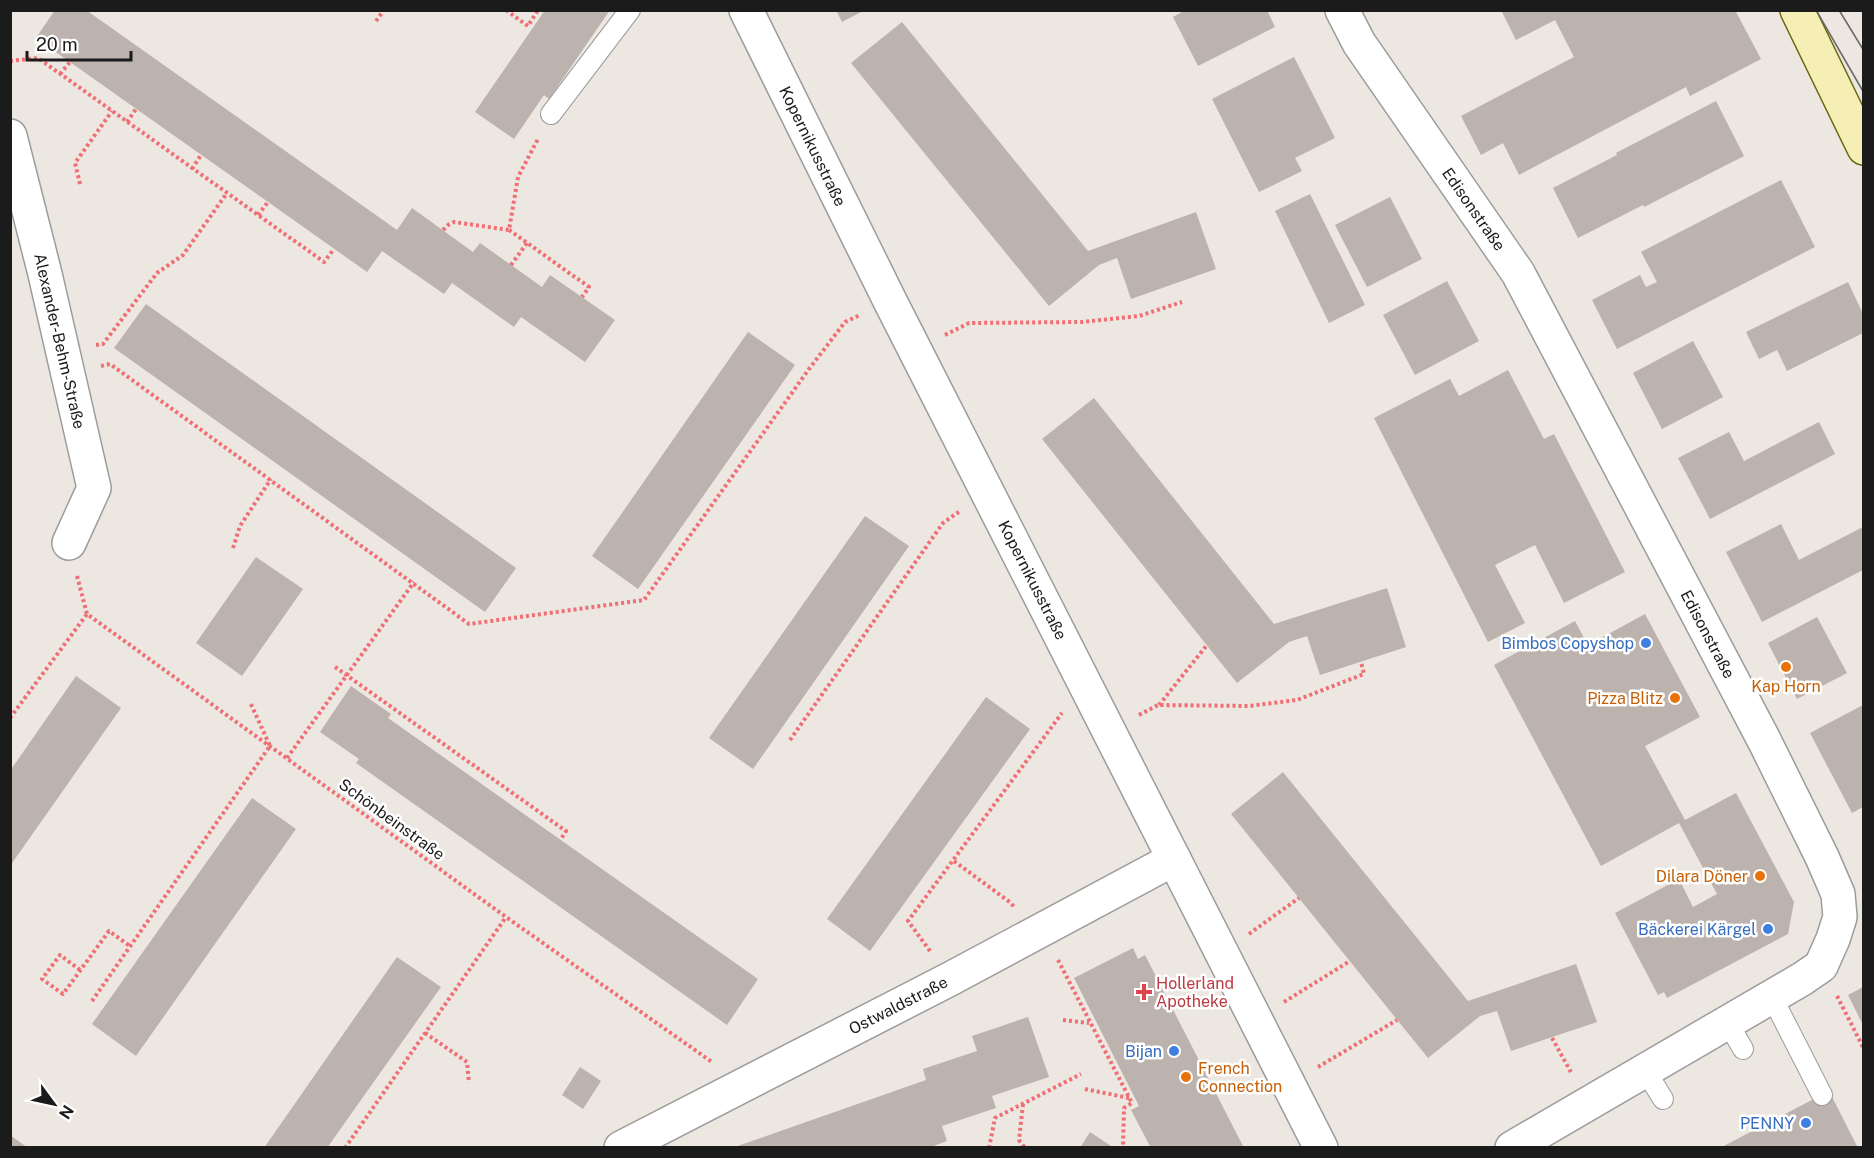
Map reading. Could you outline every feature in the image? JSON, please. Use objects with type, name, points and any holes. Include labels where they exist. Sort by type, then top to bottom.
[{"type":"main road","points":[[1797,10],[1863,148]]},
{"type":"street","name":"Kopernikusstraße","points":[[746,10],[890,301],[1321,1148]]},
{"type":"street","name":"Edisonstraße","points":[[1342,10],[1359,43],[1518,273],[1764,740],[1822,856],[1838,894],[1840,917],[1821,966]]},
{"type":"street","name":"Alexander-Behm-Straße","points":[[10,136],[94,488],[69,543]]},
{"type":"street","name":"Ostwaldstraße","points":[[621,1148],[950,979],[1174,860]]},
{"type":"street","points":[[1512,1148],[1645,1070],[1735,1036],[1772,997],[1821,966]]},
{"type":"lane","points":[[551,114],[630,10]]},
{"type":"lane","points":[[1772,997],[1822,1095]]},
{"type":"lane","points":[[1645,1070],[1663,1099]]},
{"type":"path","points":[[376,21],[384,10]]},
{"type":"path","points":[[506,10],[528,26],[538,10]]},
{"type":"path","points":[[10,61],[38,58],[324,262],[334,249]]},
{"type":"path","points":[[60,74],[70,62]]},
{"type":"path","points":[[127,122],[136,109]]},
{"type":"path","points":[[80,184],[75,163],[112,111]]},
{"type":"path","points":[[509,230],[518,177],[551,114]]},
{"type":"path","points":[[192,169],[201,155]]},
{"type":"path","points":[[66,364],[104,344],[157,273],[183,255],[227,194]]},
{"type":"path","points":[[258,215],[268,202]]},
{"type":"path","points":[[443,230],[454,222],[509,230],[589,287],[582,297]]},
{"type":"path","points":[[511,265],[527,243]]},
{"type":"path","points":[[66,364],[110,364],[470,624],[644,600],[845,322],[890,301]]},
{"type":"path","points":[[915,349],[969,323],[1082,322],[1139,316],[1182,302]]},
{"type":"path","points":[[233,548],[240,526],[271,480]]},
{"type":"path","points":[[790,740],[943,523],[987,491]]},
{"type":"path","points":[[10,718],[87,614],[69,543]]},
{"type":"path","points":[[287,758],[414,582]]},
{"type":"path","name":"Schönbeinstraße","points":[[87,614],[744,1085]]},
{"type":"path","points":[[1108,730],[1158,705],[1207,645]]},
{"type":"path","points":[[1158,705],[1250,706],[1297,700],[1364,674],[1361,662]]},
{"type":"path","points":[[335,667],[566,831],[561,839]]},
{"type":"path","points":[[950,979],[908,921],[1053,723],[1086,686]]},
{"type":"path","points":[[92,1001],[270,746],[250,702]]},
{"type":"path","points":[[954,861],[1011,903],[1038,932],[1132,1103],[1124,1108],[1124,1148]]},
{"type":"path","points":[[1222,954],[1299,898]]},
{"type":"path","points":[[345,1148],[506,916]]},
{"type":"path","points":[[80,970],[60,955],[42,979],[63,994],[109,931],[130,946]]},
{"type":"path","points":[[1256,1020],[1350,961]]},
{"type":"path","points":[[1821,966],[1863,1049]]},
{"type":"path","points":[[1063,1020],[1090,1023]]},
{"type":"path","points":[[1289,1085],[1397,1020]]},
{"type":"path","points":[[425,1033],[467,1062],[469,1083]]},
{"type":"path","points":[[1552,1038],[1588,1103]]},
{"type":"path","points":[[989,1148],[994,1118],[1081,1074]]},
{"type":"path","points":[[1085,1089],[1130,1098]]},
{"type":"path","points":[[1023,1103],[1019,1140],[1025,1148]]},
{"type":"building","points":[[55,10],[86,10],[397,230],[412,208],[473,252],[480,243],[542,287],[550,275],[615,320],[585,362],[521,317],[514,327],[452,283],[444,294],[382,251],[367,272],[36,38]]},
{"type":"building","points":[[545,10],[610,10],[549,99],[544,95],[514,139],[475,112]]},
{"type":"building","points":[[836,10],[865,10],[842,22]]},
{"type":"building","points":[[1185,10],[1267,10],[1275,27],[1198,66],[1173,17]]},
{"type":"building","points":[[1501,10],[1735,10],[1761,59],[1690,96],[1686,87],[1519,175],[1503,143],[1481,155],[1461,116],[1574,57],[1555,20],[1516,40]]},
{"type":"building","points":[[902,22],[1088,251],[1196,212],[1216,269],[1131,299],[1117,258],[1099,265],[1049,306],[851,63]]},
{"type":"building","points":[[1294,57],[1335,138],[1295,158],[1302,171],[1259,192],[1212,99]]},
{"type":"building","points":[[1716,101],[1744,156],[1578,238],[1553,188]]},
{"type":"building","points":[[1781,180],[1815,247],[1617,349],[1592,300],[1640,275],[1646,287],[1657,282],[1641,252]]},
{"type":"building","points":[[1310,194],[1365,305],[1329,323],[1275,211]]},
{"type":"building","points":[[1390,197],[1422,259],[1367,287],[1335,225]]},
{"type":"building","points":[[1447,281],[1479,341],[1415,375],[1383,315]]},
{"type":"building","points":[[1848,282],[1863,314],[1863,333],[1787,371],[1777,350],[1759,359],[1746,332]]},
{"type":"building","points":[[146,304],[516,568],[485,612],[114,348]]},
{"type":"building","points":[[748,332],[795,365],[638,589],[592,556]]},
{"type":"building","points":[[1693,341],[1723,397],[1662,429],[1633,373]]},
{"type":"building","points":[[1508,370],[1544,439],[1554,434],[1625,572],[1564,603],[1535,545],[1495,565],[1525,623],[1488,642],[1374,418],[1450,379],[1459,396]]},
{"type":"building","points":[[1094,398],[1274,624],[1387,588],[1406,647],[1320,675],[1307,636],[1289,642],[1237,683],[1042,439]]},
{"type":"building","points":[[1819,422],[1835,454],[1710,519],[1678,458],[1729,432],[1744,461]]},
{"type":"building","points":[[865,516],[909,546],[753,769],[709,738]]},
{"type":"building","points":[[1781,524],[1799,560],[1863,527],[1863,570],[1762,622],[1726,552]]},
{"type":"building","points":[[256,557],[303,589],[242,676],[196,643]]},
{"type":"building","points":[[1645,614],[1700,717],[1645,746],[1685,820],[1736,793],[1794,902],[1788,934],[1667,998],[1664,992],[1658,995],[1615,913],[1679,879],[1693,907],[1717,894],[1679,823],[1601,866],[1494,665],[1575,621],[1588,645]]},
{"type":"building","points":[[1817,617],[1847,673],[1797,699],[1768,643]]},
{"type":"building","points":[[76,676],[121,708],[10,866],[10,771]]},
{"type":"building","points":[[351,686],[391,714],[388,718],[758,979],[727,1025],[356,763],[359,759],[320,732]]},
{"type":"building","points":[[986,697],[1030,729],[870,951],[827,919]]},
{"type":"building","points":[[1863,705],[1863,807],[1852,813],[1810,733]]},
{"type":"building","points":[[1283,772],[1468,1001],[1576,964],[1597,1022],[1511,1051],[1497,1011],[1480,1016],[1428,1058],[1231,814]]},
{"type":"building","points":[[252,798],[296,829],[136,1056],[92,1024]]},
{"type":"building","points":[[1133,948],[1138,959],[1145,955],[1244,1148],[1151,1148],[1131,1110],[1139,1106],[1074,978]]},
{"type":"building","points":[[397,957],[441,987],[327,1148],[264,1148]]},
{"type":"building","points":[[1863,987],[1863,1025],[1848,995]]},
{"type":"building","points":[[1028,1017],[1049,1077],[992,1096],[996,1108],[942,1126],[947,1141],[928,1148],[732,1148],[926,1080],[923,1069],[977,1051],[972,1036]]},
{"type":"building","points":[[580,1067],[601,1081],[583,1109],[562,1095]]},
{"type":"building","name":"PENNY","points":[[1829,1091],[1858,1148],[1720,1148]]},
{"type":"building","points":[[1090,1132],[1114,1148],[1080,1148]]},
{"type":"building","points":[[10,1135],[28,1148],[10,1148]]},
{"type":"tram line","points":[[1816,10],[1864,93]]},
{"type":"tram line","points":[[1839,10],[1864,51]]},
{"type":"place","name":"Bimbos Copyshop","points":[[1646,643]]},
{"type":"place","name":"Kap Horn","points":[[1786,667]]},
{"type":"place","name":"Pizza Blitz","points":[[1675,698]]},
{"type":"place","name":"Dilara Döner","points":[[1760,876]]},
{"type":"place","name":"Bäckerei Kärgel","points":[[1768,929]]},
{"type":"place","name":"Hollerland Apotheke","points":[[1144,992]]},
{"type":"place","name":"Bijan","points":[[1174,1051]]},
{"type":"place","name":"French Connection","points":[[1186,1077]]},
{"type":"place","name":"PENNY","points":[[1806,1123]]}]
